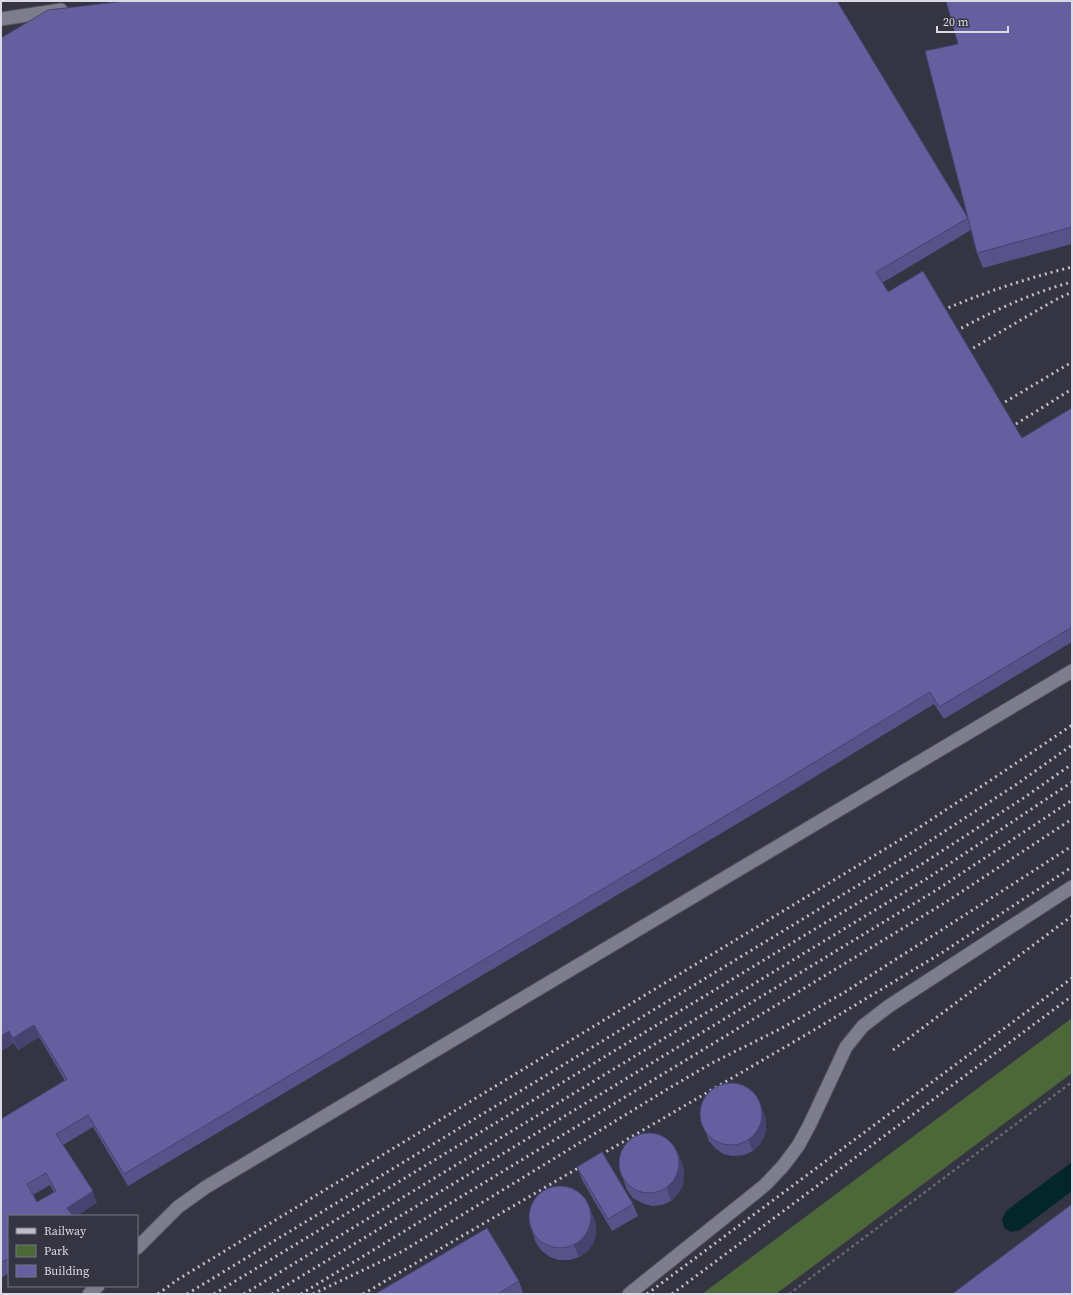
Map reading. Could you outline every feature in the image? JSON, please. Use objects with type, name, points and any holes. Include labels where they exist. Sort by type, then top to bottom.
[{"type":"lane","points":[[1,19],[73,9]]},
{"type":"lane","points":[[138,1247],[178,1207],[206,1188],[1072,671]]},
{"type":"lane","points":[[629,1294],[765,1185],[783,1166],[798,1146],[809,1126],[846,1047],[863,1026],[884,1009],[1072,887]]},
{"type":"lane","points":[[89,1294],[97,1287]]},
{"type":"path","points":[[789,1294],[1072,1082]]},
{"type":"green space","points":[[1072,1018],[1072,1073],[776,1294],[702,1294]]},
{"type":"shaded area","points":[[1072,1162],[1072,1191],[1020,1230],[1011,1232],[1004,1228],[1002,1219],[1006,1211]]},
{"type":"building","points":[[125,1],[837,1],[968,218],[876,272],[888,292],[923,271],[1022,438],[1072,408],[1072,627],[939,707],[930,692],[767,791],[124,1174],[88,1115],[56,1134],[93,1191],[67,1208],[72,1215],[8,1215],[8,1259],[1,1263],[1,1119],[67,1079],[34,1025],[13,1038],[9,1031],[1,1036],[1,38],[48,10]],"holes":[[[46,1173],[56,1191],[37,1202],[27,1184]]]},
{"type":"building","points":[[946,1],[1072,1],[1072,227],[977,253],[925,51],[958,44]]},
{"type":"building","points":[[731,1083],[743,1086],[753,1092],[759,1102],[762,1114],[759,1126],[753,1136],[743,1142],[731,1145],[719,1142],[709,1136],[703,1126],[700,1114],[703,1102],[709,1092],[719,1086]]},
{"type":"building","points":[[643,1133],[655,1133],[671,1141],[677,1151],[679,1163],[677,1175],[671,1185],[655,1193],[643,1193],[627,1185],[619,1169],[619,1157],[627,1141]]},
{"type":"building","points":[[602,1152],[633,1204],[608,1219],[577,1167]]},
{"type":"building","points":[[554,1186],[566,1186],[582,1195],[589,1205],[591,1217],[589,1229],[582,1239],[566,1248],[554,1248],[543,1243],[534,1234],[529,1223],[529,1211],[534,1200],[543,1191]]},
{"type":"building","points":[[1072,1204],[1072,1294],[952,1294]]},
{"type":"building","points":[[487,1228],[519,1281],[498,1294],[375,1294]]},
{"type":"railway","points":[[943,310],[1007,286],[1072,267]]},
{"type":"railway","points":[[956,331],[1012,303],[1042,291],[1072,282]]},
{"type":"railway","points":[[968,351],[1055,300],[1072,292]]},
{"type":"railway","points":[[1000,405],[1072,362]]},
{"type":"railway","points":[[1016,424],[1072,389]]},
{"type":"railway","points":[[158,1294],[177,1280],[908,835],[1072,725]]},
{"type":"railway","points":[[187,1294],[916,850],[1017,784],[1072,745]]},
{"type":"railway","points":[[214,1294],[922,864],[1025,797],[1072,764]]},
{"type":"railway","points":[[244,1294],[931,876],[1072,782]]},
{"type":"railway","points":[[272,1294],[938,889],[1072,800]]},
{"type":"railway","points":[[301,1294],[946,902],[1072,819]]},
{"type":"railway","points":[[313,1294],[403,1251],[712,1063],[782,1028],[845,992],[1072,846]]},
{"type":"railway","points":[[363,1294],[814,1030],[943,952],[1072,867]]},
{"type":"railway","points":[[893,1050],[1072,916]]},
{"type":"railway","points":[[647,1294],[1072,978]]},
{"type":"railway","points":[[672,1294],[1072,996]]}]
